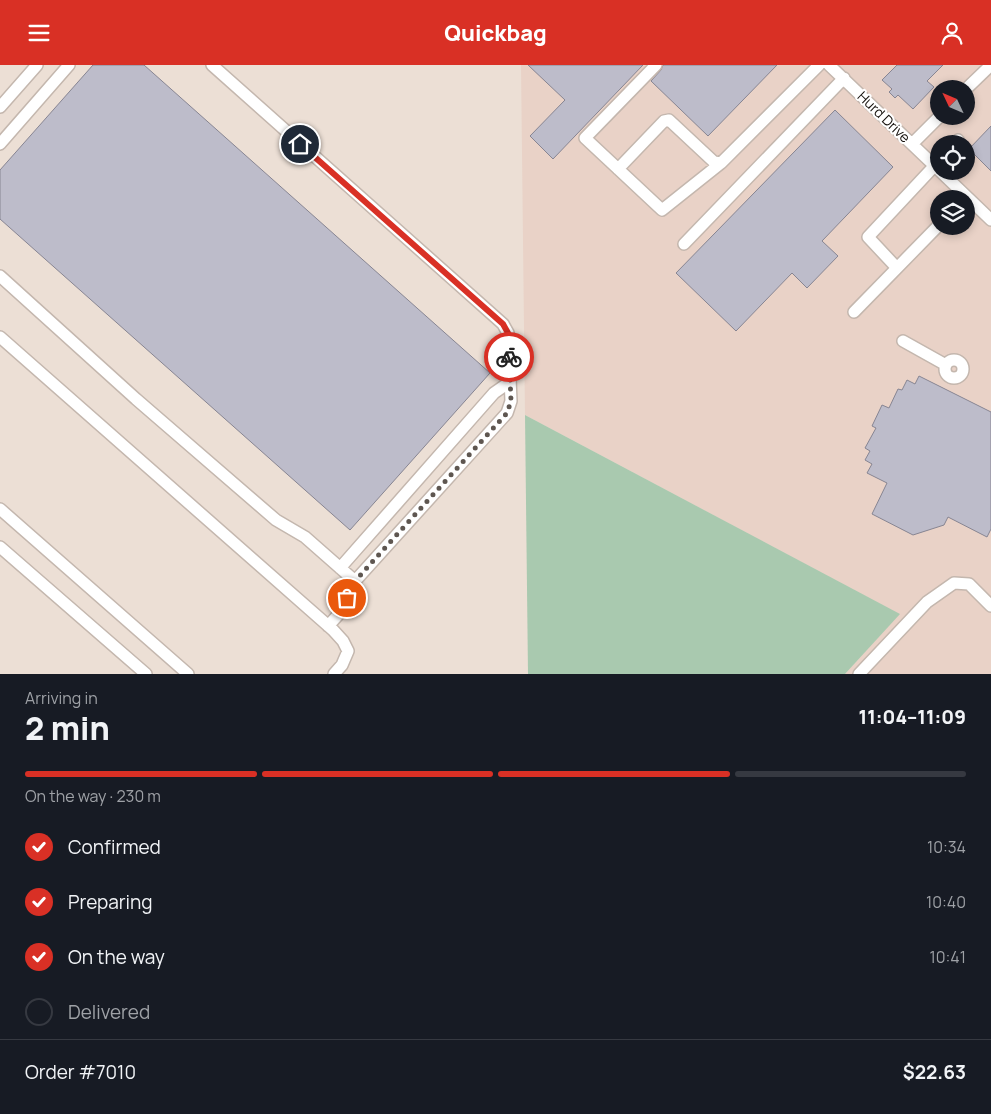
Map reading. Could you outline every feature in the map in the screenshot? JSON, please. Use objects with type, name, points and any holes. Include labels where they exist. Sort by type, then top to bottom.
[{"type":"street","points":[[0,107],[37,65]]},
{"type":"street","points":[[0,144],[69,65]]},
{"type":"street","points":[[212,65],[503,324],[508,333],[511,401],[507,413],[355,581],[338,615],[328,626]]},
{"type":"street","points":[[656,65],[585,138],[662,210],[721,163],[819,65]]},
{"type":"street","name":"Hurd Drive","points":[[829,65],[930,160]]},
{"type":"street","points":[[975,80],[990,65]]},
{"type":"street","points":[[684,244],[844,78]]},
{"type":"street","points":[[618,169],[664,121],[669,120],[714,162],[721,163]]},
{"type":"street","points":[[912,144],[931,125]]},
{"type":"street","points":[[897,268],[868,237],[930,175]]},
{"type":"street","name":"Hurd Drive","points":[[950,180],[959,190]]},
{"type":"street","name":"Hurd Drive","points":[[975,205],[991,219]]},
{"type":"street","points":[[854,312],[930,234]]},
{"type":"street","points":[[0,276],[136,399],[276,520],[305,537],[355,581]]},
{"type":"street","points":[[0,337],[343,641],[348,651],[342,665],[334,674]]},
{"type":"street","points":[[903,341],[946,365]]},
{"type":"street","points":[[340,568],[494,393],[504,386],[510,386]]},
{"type":"street","points":[[0,509],[188,674]]},
{"type":"street","points":[[0,547],[146,674]]},
{"type":"street","points":[[859,674],[927,602],[954,583],[969,584],[991,606]]},
{"type":"shaded area","points":[[521,65],[991,65],[991,674],[845,674],[899,614],[525,415]]},
{"type":"green space","points":[[525,415],[900,614],[845,674],[528,674]]},
{"type":"building","points":[[93,65],[144,65],[490,373],[350,530],[0,219],[0,170]]},
{"type":"building","points":[[528,65],[643,65],[553,159],[530,136],[565,100]]},
{"type":"building","points":[[663,65],[777,65],[708,136],[651,81]]},
{"type":"building","points":[[897,65],[943,65],[927,81],[930,84],[930,91],[913,109],[898,95],[895,98],[889,92],[892,89],[882,80]]},
{"type":"building","points":[[835,110],[893,167],[822,241],[838,256],[807,288],[792,273],[736,331],[676,273]]},
{"type":"building","points":[[991,126],[991,171],[975,155],[975,143]]},
{"type":"building","points":[[919,376],[991,412],[991,529],[987,537],[948,517],[944,525],[913,535],[872,514],[887,483],[867,473],[872,464],[865,460],[870,451],[865,448],[876,428],[872,426],[882,405],[889,408],[898,389],[902,390],[907,380],[915,384]]},
{"type":"way so far","points":[[347,598],[355,581],[507,413],[511,401],[509,357]]},
{"type":"route","points":[[300,144],[503,324],[508,333],[509,357]]}]
